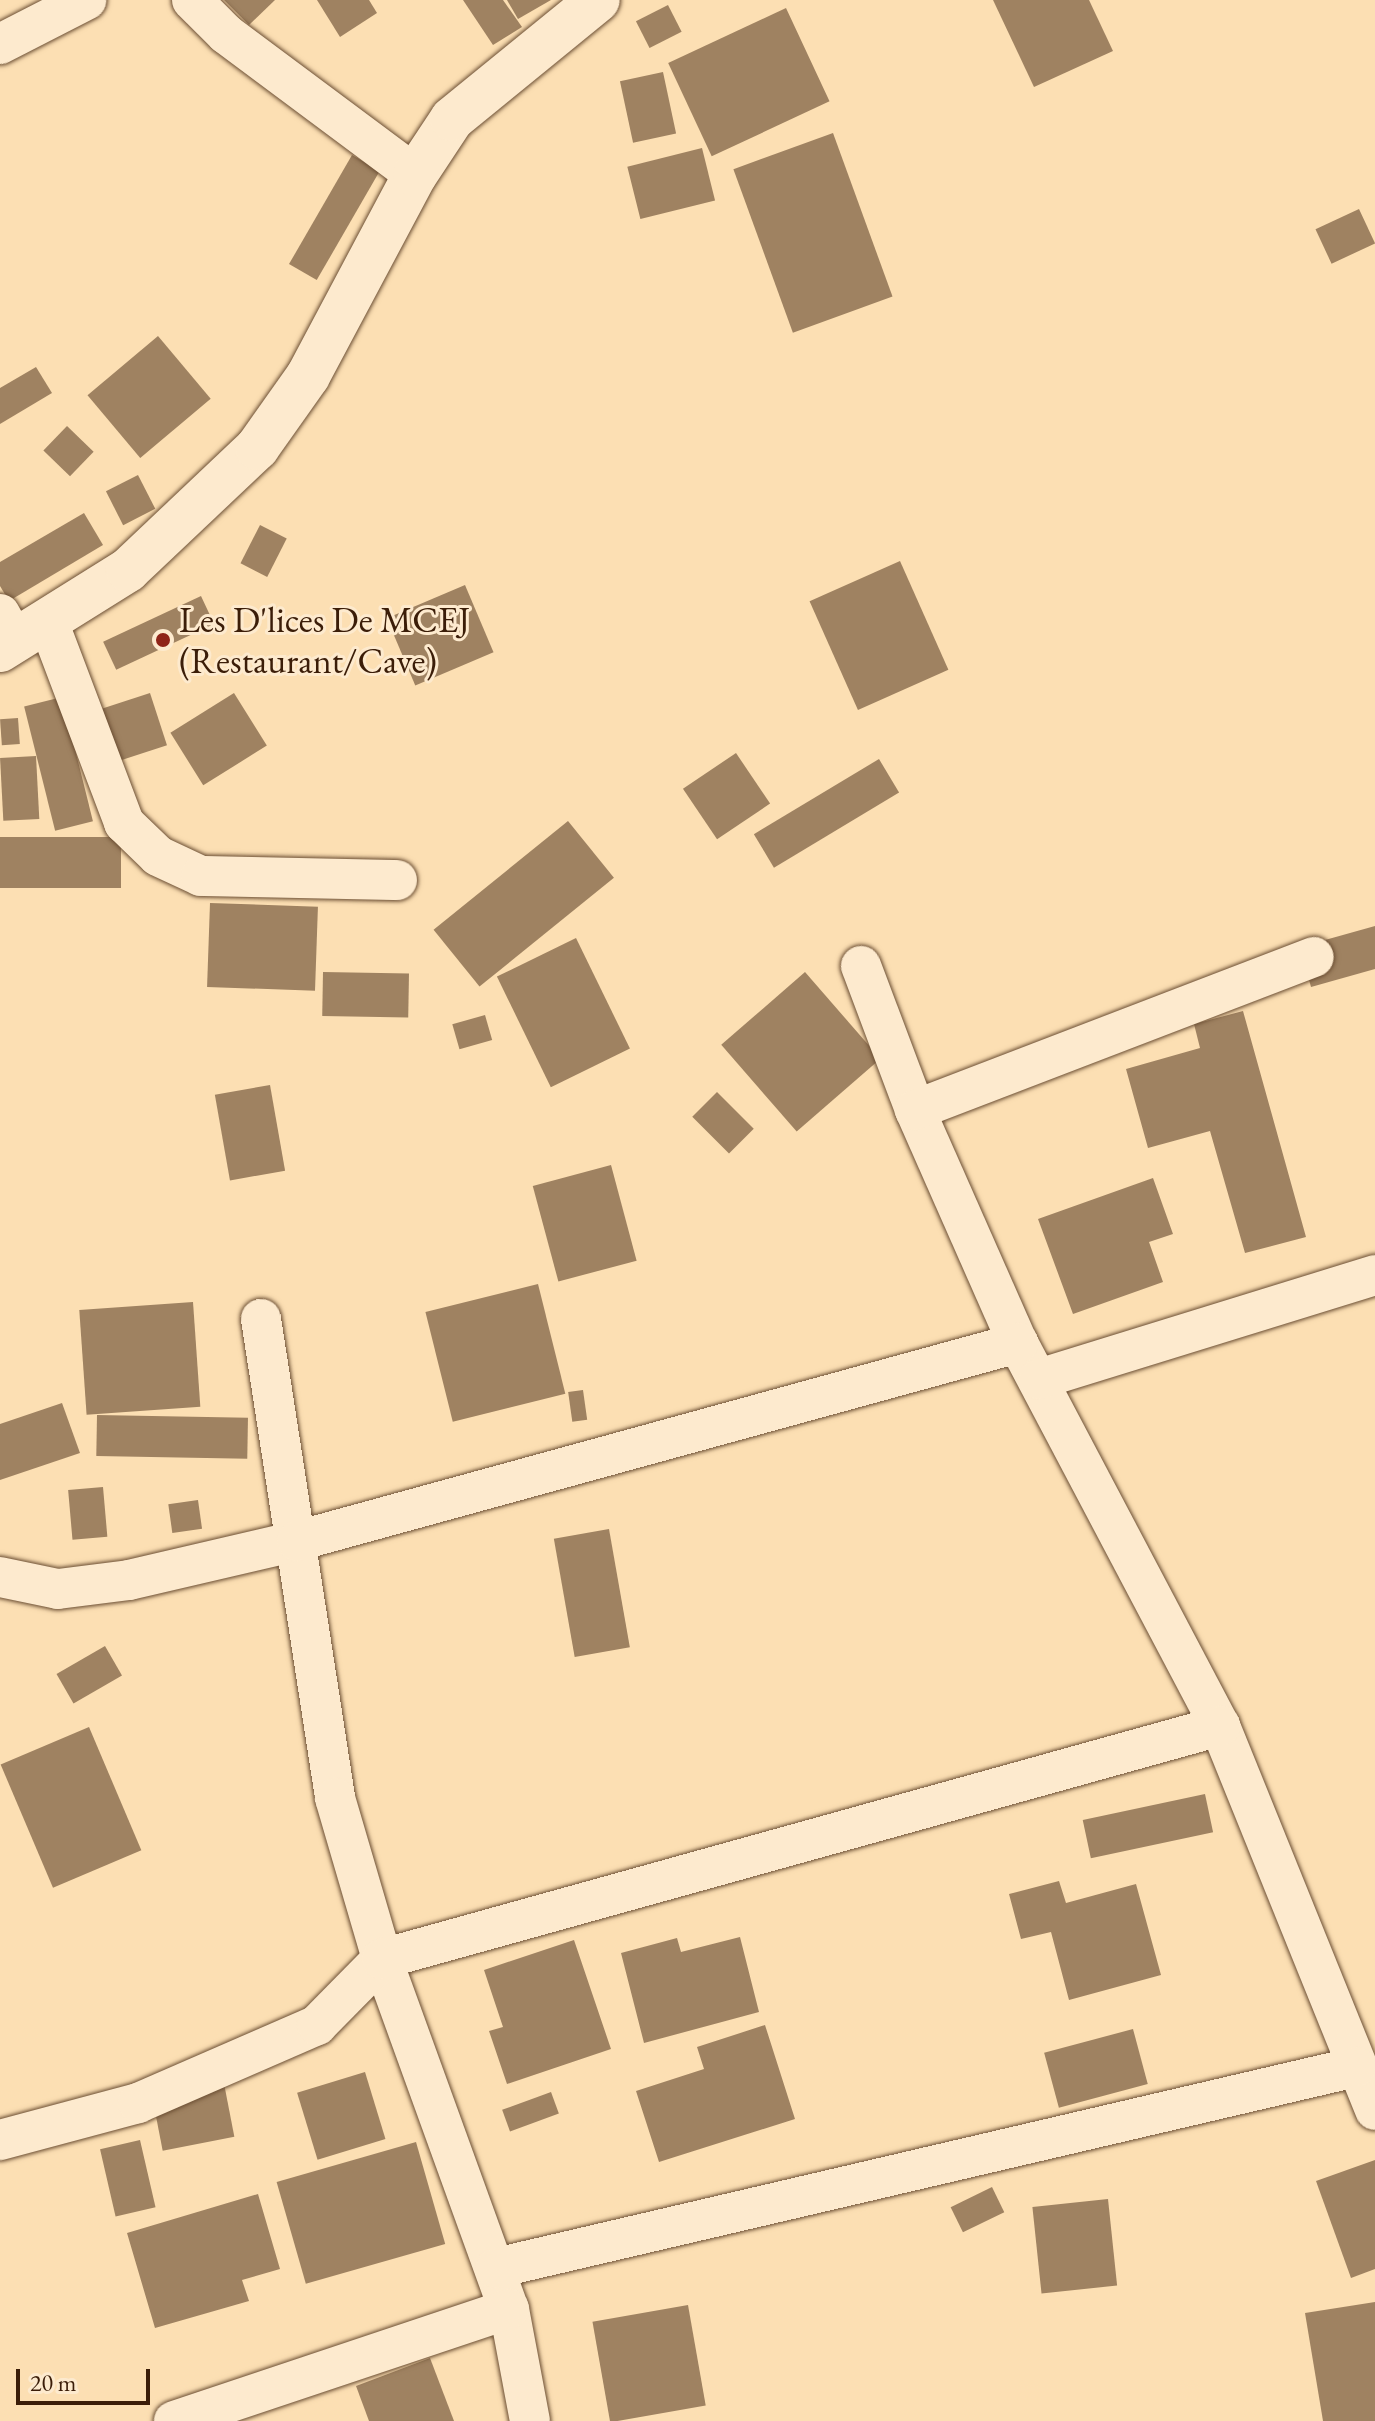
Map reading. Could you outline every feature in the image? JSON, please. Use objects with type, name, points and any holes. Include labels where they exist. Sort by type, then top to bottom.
[{"type":"street","points":[[0,44],[86,0]]},
{"type":"street","points":[[192,0],[226,34],[415,175]]},
{"type":"street","points":[[397,880],[201,876],[158,856],[124,823],[16,632],[128,570],[257,448],[308,376],[415,175],[452,119],[598,0]]},
{"type":"street","points":[[915,1110],[1314,957]]},
{"type":"street","points":[[861,966],[915,1110],[1018,1343],[1220,1726],[1375,2110]]},
{"type":"street","points":[[1039,1379],[1375,1275]]},
{"type":"street","points":[[261,1319],[335,1798],[382,1959],[509,2309],[530,2421]]},
{"type":"street","points":[[0,1577],[58,1589],[129,1580],[297,1541],[1018,1343]]},
{"type":"street","points":[[0,2140],[138,2103],[317,2025],[382,1959],[1220,1726]]},
{"type":"street","points":[[496,2268],[1356,2067]]},
{"type":"street","points":[[174,2421],[509,2309]]},
{"type":"building","points":[[224,0],[275,0],[249,25]]},
{"type":"building","points":[[317,0],[369,0],[377,13],[340,37]]},
{"type":"building","points":[[463,0],[503,0],[522,27],[493,45]]},
{"type":"building","points":[[507,0],[551,0],[518,19]]},
{"type":"building","points":[[993,0],[1089,0],[1113,51],[1034,87]]},
{"type":"building","points":[[668,5],[682,32],[650,48],[636,21]]},
{"type":"building","points":[[786,8],[830,101],[712,156],[668,63]]},
{"type":"building","points":[[663,72],[676,134],[633,143],[620,81]]},
{"type":"building","points":[[833,133],[893,297],[793,333],[733,169]]},
{"type":"building","points":[[702,148],[715,200],[640,219],[627,167]]},
{"type":"building","points":[[352,155],[380,171],[317,280],[289,264]]},
{"type":"building","points":[[1359,209],[1375,243],[1332,264],[1315,229]]},
{"type":"building","points":[[158,336],[211,399],[140,458],[88,395]]},
{"type":"building","points":[[36,367],[52,393],[0,424],[0,388]]},
{"type":"building","points":[[67,426],[94,452],[70,476],[43,450]]},
{"type":"building","points":[[138,475],[155,509],[123,525],[106,491]]},
{"type":"building","points":[[84,513],[103,545],[9,601],[0,586],[0,562]]},
{"type":"building","points":[[260,525],[287,539],[267,577],[240,563]]},
{"type":"building","points":[[900,561],[948,670],[858,710],[810,601]]},
{"type":"building","points":[[465,585],[494,652],[415,685],[387,618]]},
{"type":"building","name":"Les D'lices De MCEJ (Restaurant/Cave)","points":[[201,596],[214,624],[116,670],[103,642]]},
{"type":"building","points":[[150,693],[167,745],[119,761],[102,708]]},
{"type":"building","points":[[234,693],[267,746],[203,785],[170,733]]},
{"type":"building","points":[[62,697],[93,821],[55,831],[24,706]]},
{"type":"building","points":[[18,718],[20,744],[2,745],[0,719]]},
{"type":"building","points":[[736,753],[770,804],[717,839],[683,789]]},
{"type":"building","points":[[36,756],[39,819],[3,821],[0,758]]},
{"type":"building","points":[[879,759],[899,792],[774,868],[754,834]]},
{"type":"building","points":[[568,821],[614,878],[479,987],[434,930]]},
{"type":"building","points":[[0,837],[121,837],[121,888],[0,888]]},
{"type":"building","points":[[210,903],[318,907],[315,991],[207,987]]},
{"type":"building","points":[[1375,926],[1375,969],[1311,987],[1300,947]]},
{"type":"building","points":[[576,938],[630,1049],[551,1087],[497,977]]},
{"type":"building","points":[[323,972],[409,974],[408,1017],[322,1016]]},
{"type":"building","points":[[805,972],[880,1059],[797,1132],[721,1045]]},
{"type":"building","points":[[1243,1011],[1306,1237],[1245,1253],[1210,1131],[1148,1148],[1126,1069],[1200,1048],[1194,1024]]},
{"type":"building","points":[[485,1015],[492,1040],[459,1049],[452,1024]]},
{"type":"building","points":[[270,1085],[285,1171],[230,1180],[215,1095]]},
{"type":"building","points":[[717,1092],[754,1129],[729,1154],[692,1117]]},
{"type":"building","points":[[611,1165],[637,1261],[558,1282],[533,1186]]},
{"type":"building","points":[[1153,1178],[1173,1234],[1149,1242],[1163,1282],[1073,1314],[1038,1219]]},
{"type":"building","points":[[538,1284],[565,1394],[453,1422],[425,1312]]},
{"type":"building","points":[[193,1302],[200,1407],[87,1415],[79,1310]]},
{"type":"building","points":[[583,1390],[587,1420],[572,1422],[568,1392]]},
{"type":"building","points":[[62,1403],[80,1453],[0,1480],[0,1424]]},
{"type":"building","points":[[97,1415],[248,1418],[247,1459],[96,1456]]},
{"type":"building","points":[[103,1487],[107,1537],[72,1540],[68,1490]]},
{"type":"building","points":[[198,1500],[202,1529],[172,1533],[168,1504]]},
{"type":"building","points":[[609,1529],[630,1647],[575,1657],[554,1539]]},
{"type":"building","points":[[105,1646],[122,1675],[74,1703],[57,1674]]},
{"type":"building","points":[[89,1727],[141,1850],[53,1888],[1,1765]]},
{"type":"building","points":[[1205,1794],[1213,1832],[1091,1858],[1083,1820]]},
{"type":"building","points":[[1059,1881],[1066,1903],[1136,1884],[1161,1975],[1069,2000],[1051,1932],[1021,1939],[1009,1894]]},
{"type":"building","points":[[740,1937],[759,2012],[644,2043],[621,1953],[677,1938],[681,1952]]},
{"type":"building","points":[[574,1940],[611,2049],[507,2084],[489,2031],[503,2027],[484,1970]]},
{"type":"building","points":[[765,2025],[795,2119],[659,2162],[636,2091],[704,2069],[697,2047]]},
{"type":"building","points":[[1133,2029],[1148,2084],[1059,2108],[1044,2053]]},
{"type":"building","points":[[221,2068],[234,2137],[163,2151],[149,2082]]},
{"type":"building","points":[[365,2072],[385,2139],[318,2160],[297,2093]]},
{"type":"building","points":[[551,2092],[559,2114],[510,2131],[502,2110]]},
{"type":"building","points":[[140,2140],[156,2207],[116,2216],[100,2149]]},
{"type":"building","points":[[416,2142],[445,2244],[306,2284],[277,2182]]},
{"type":"building","points":[[1375,2160],[1375,2269],[1351,2278],[1316,2181]]},
{"type":"building","points":[[992,2187],[1004,2212],[963,2232],[951,2207]]},
{"type":"building","points":[[258,2194],[280,2269],[242,2280],[249,2301],[155,2328],[127,2233]]},
{"type":"building","points":[[1108,2199],[1117,2286],[1042,2293],[1032,2207]]},
{"type":"building","points":[[1375,2302],[1375,2421],[1323,2421],[1305,2313]]},
{"type":"building","points":[[688,2305],[706,2405],[610,2421],[592,2322]]},
{"type":"building","points":[[430,2358],[454,2421],[369,2421],[356,2386]]},
{"type":"place","name":"Les D'lices De MCEJ (Restaurant/Cave)","points":[[163,640]]}]
